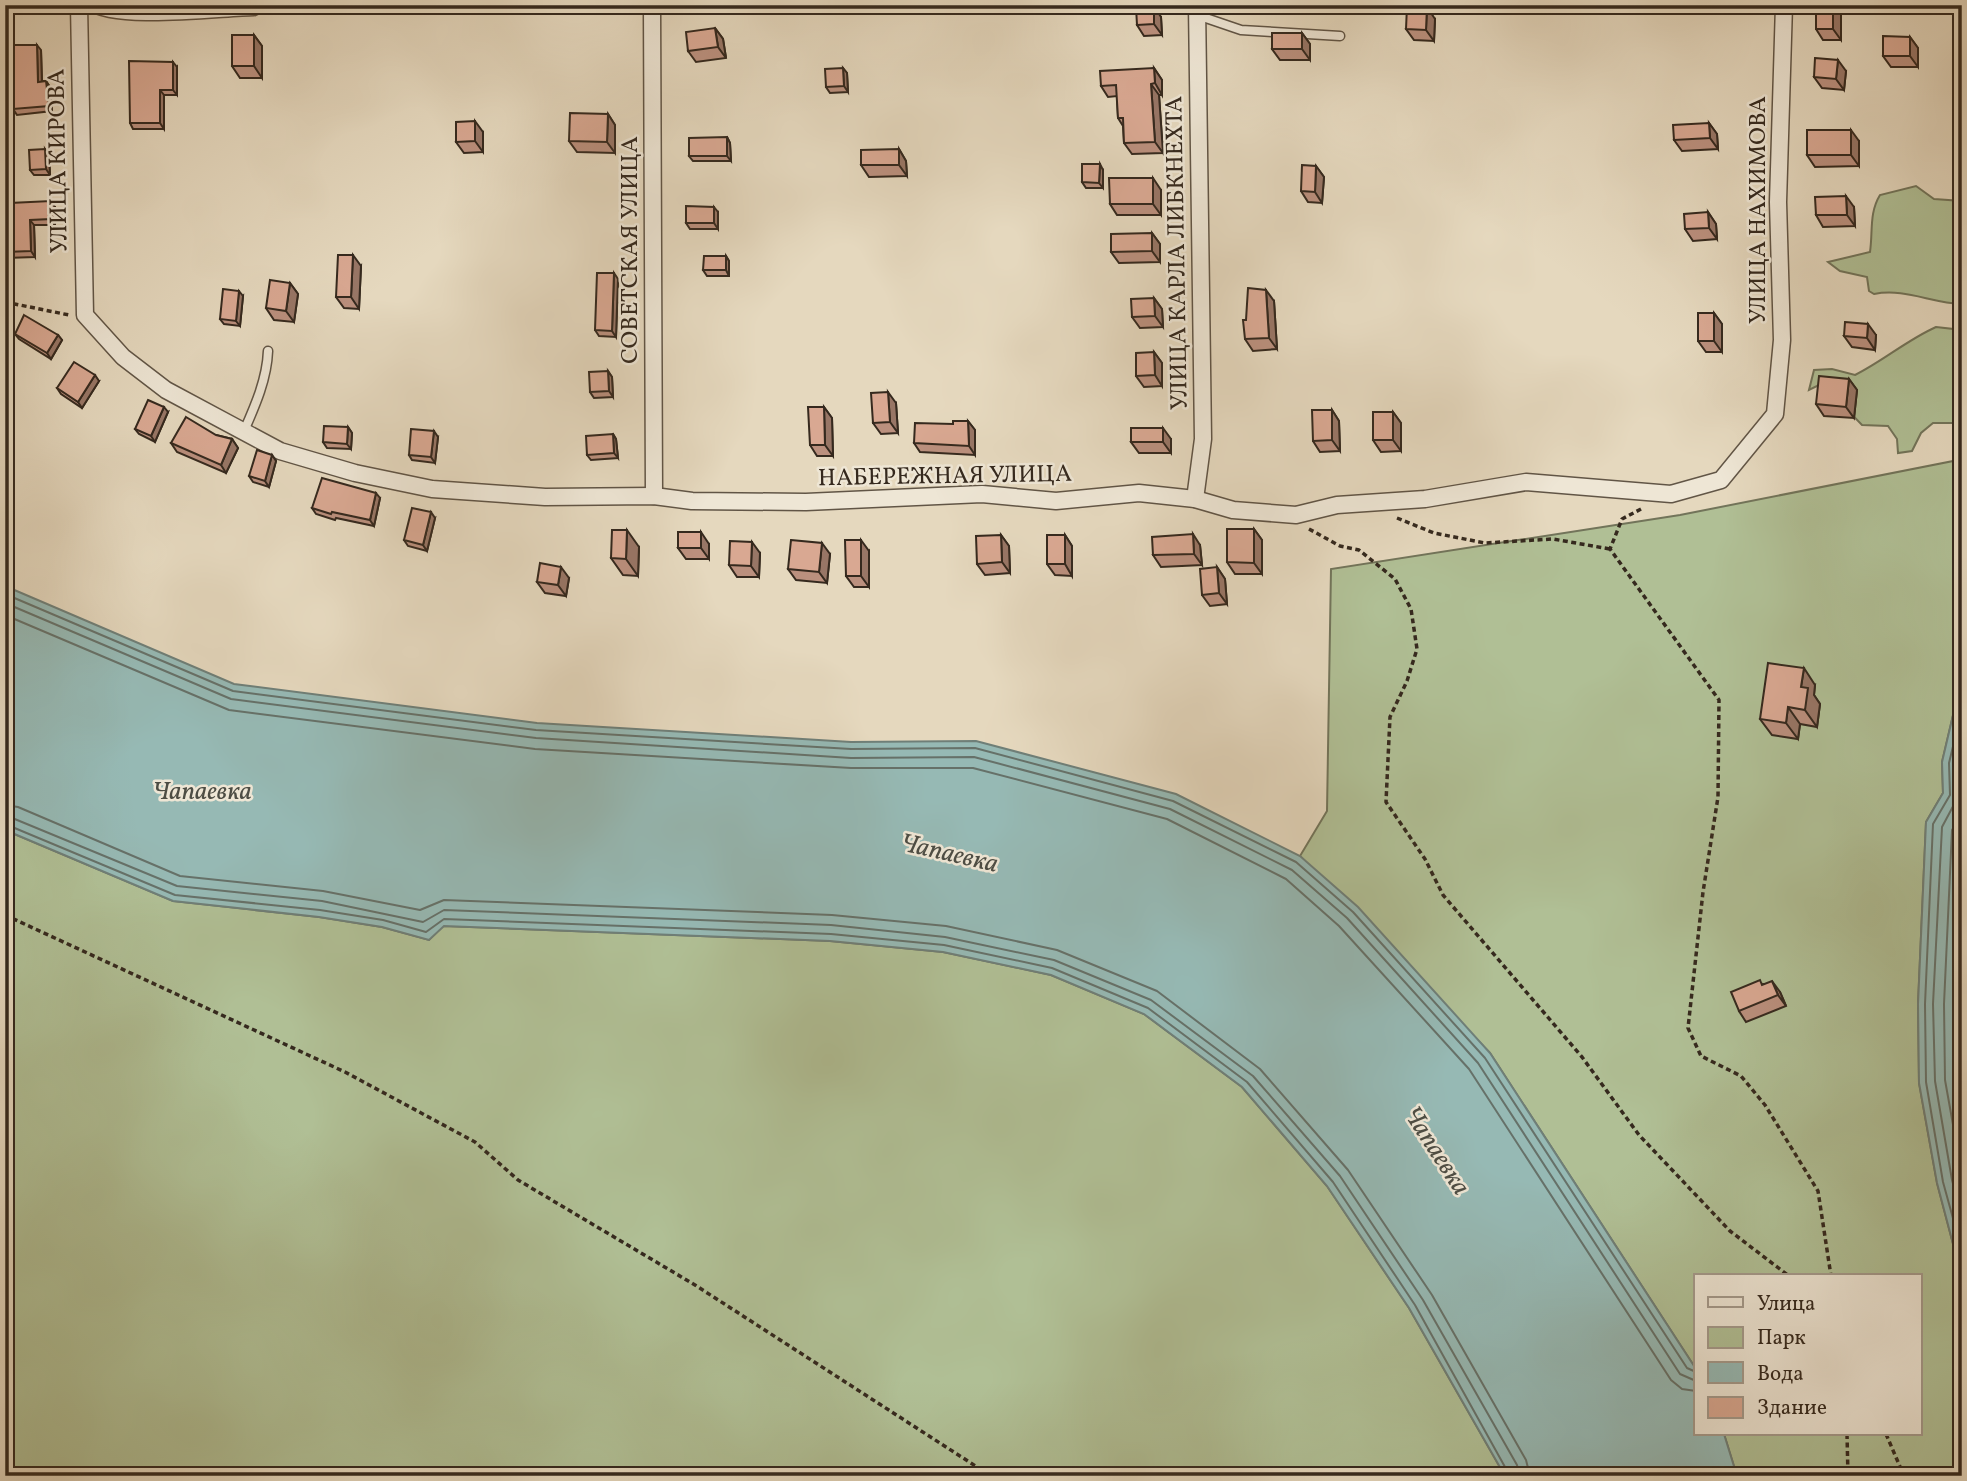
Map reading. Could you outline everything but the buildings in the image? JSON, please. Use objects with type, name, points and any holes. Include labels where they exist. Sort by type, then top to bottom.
[{"type":"street","name":"УЛИЦА КИРОВА","points":[[79,5],[85,315]]},
{"type":"street","name":"СОВЕТСКАЯ УЛИЦА","points":[[652,5],[654,495]]},
{"type":"street","name":"УЛИЦА НАХИМОВА","points":[[1776,414],[1782,340],[1778,202],[1784,5]]},
{"type":"street","name":"УЛИЦА КАРЛА ЛИБКНЕХТА","points":[[1195,499],[1203,439],[1197,10]]},
{"type":"street","name":"НАБЕРЕЖНАЯ УЛИЦА","points":[[85,315],[123,357],[166,390],[281,451],[355,473],[432,489],[545,497],[654,495],[692,501],[743,502],[982,494],[1056,501],[1139,493],[1195,499],[1233,510],[1296,515],[1361,504],[1425,499],[1527,482],[1671,494],[1721,480],[1776,414]]},
{"type":"lane","points":[[88,5],[97,11],[121,16],[254,11],[266,5]]},
{"type":"lane","points":[[1197,10],[1241,30],[1340,36]]},
{"type":"lane","points":[[244,432],[257,402],[268,351]]},
{"type":"path","points":[[5,302],[59,314],[85,315]]},
{"type":"path","points":[[1610,549],[1622,519],[1671,494]]},
{"type":"path","points":[[1361,504],[1434,533],[1485,543],[1553,538],[1610,549],[1718,700],[1718,797],[1703,892],[1688,1028],[1701,1056],[1741,1076],[1765,1105],[1818,1191],[1831,1274]]},
{"type":"path","points":[[1296,515],[1312,533],[1359,550],[1395,579],[1411,609],[1417,649],[1407,681],[1390,717],[1386,802],[1425,859],[1443,895],[1582,1057],[1639,1135],[1730,1231],[1787,1274]]},
{"type":"path","points":[[5,915],[345,1072],[475,1142],[529,1187],[695,1285],[991,1476]]},
{"type":"path","points":[[1847,1436],[1849,1476]]},
{"type":"path","points":[[1887,1436],[1904,1476]]},
{"type":"green space","points":[[1916,186],[1934,199],[1962,201],[1962,304],[1907,294],[1874,294],[1869,291],[1867,277],[1840,271],[1828,262],[1870,252],[1873,215],[1880,195]]},
{"type":"green space","points":[[1936,327],[1962,330],[1962,364],[1956,367],[1962,377],[1962,423],[1933,423],[1921,433],[1912,451],[1898,453],[1897,439],[1888,426],[1862,425],[1834,396],[1819,385],[1809,390],[1814,370],[1832,369],[1855,375]]},
{"type":"green space","points":[[1962,454],[1962,677],[1942,762],[1943,793],[1926,822],[1918,1004],[1919,1083],[1937,1183],[1962,1278],[1962,1476],[1737,1476],[1725,1436],[1922,1436],[1922,1274],[1694,1274],[1694,1366],[1490,1053],[1300,856],[1327,811],[1331,569],[1680,515],[1958,460]]},
{"type":"green space","points":[[5,830],[173,901],[319,917],[382,927],[429,940],[443,926],[830,941],[943,952],[1051,975],[1144,1014],[1242,1087],[1327,1186],[1409,1308],[1505,1476],[5,1476]]},
{"type":"water","name":"Чапаевка","points":[[5,586],[234,684],[537,723],[851,742],[976,741],[1176,794],[1300,856],[1358,907],[1490,1053],[1694,1366],[1694,1436],[1725,1436],[1737,1476],[1505,1476],[1409,1308],[1327,1186],[1242,1087],[1144,1014],[1051,975],[943,952],[830,941],[444,926],[429,940],[382,927],[319,917],[173,901],[5,830]]},
{"type":"water","points":[[1962,677],[1962,1278],[1937,1183],[1919,1083],[1918,1004],[1926,822],[1943,793],[1942,762]]}]
